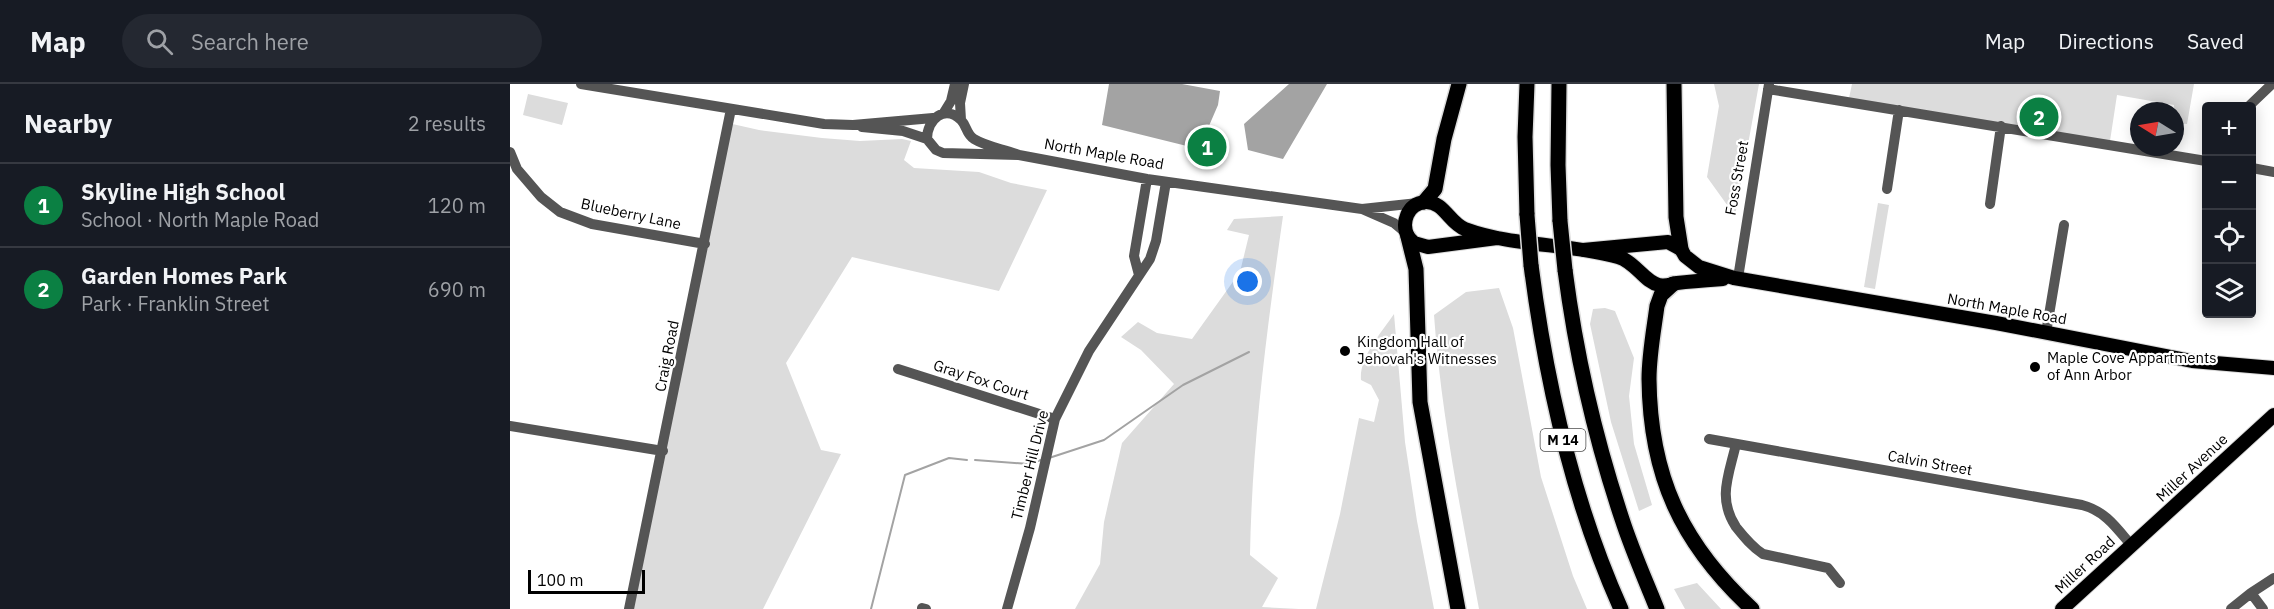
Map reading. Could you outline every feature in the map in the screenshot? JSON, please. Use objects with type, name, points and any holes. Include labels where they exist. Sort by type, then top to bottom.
[{"type":"highway","points":[[1423,203],[1435,189],[1444,139],[1459,84]]},
{"type":"highway","name":"M 14","points":[[1527,84],[1525,137],[1527,215],[1531,265],[1550,387],[1563,439],[1594,540],[1621,609]]},
{"type":"highway","name":"M 14","points":[[1559,84],[1560,221],[1574,333],[1591,414],[1623,522],[1657,609]]},
{"type":"highway","points":[[1674,84],[1676,217],[1683,252]]},
{"type":"highway","points":[[1407,235],[1416,269],[1420,402],[1458,609]]},
{"type":"highway","points":[[1673,284],[1659,299],[1654,323],[1649,376],[1654,443],[1668,492],[1682,525],[1718,574],[1752,609]]},
{"type":"main road","points":[[1423,203],[1438,205],[1447,215],[1449,229],[1442,242],[1435,246],[1420,246],[1407,235],[1405,221],[1407,214],[1411,209],[1423,203]]},
{"type":"main road","name":"North Maple Road","points":[[1447,215],[1463,228],[1497,238],[1584,250],[1621,258],[1636,266],[1654,284],[1660,286],[1736,278]]},
{"type":"main road","name":"North Maple Road","points":[[1435,246],[1497,238]]},
{"type":"main road","name":"North Maple Road","points":[[1584,250],[1668,242],[1704,270],[1736,278],[2192,361],[2274,368]]},
{"type":"main road","points":[[1645,275],[1644,254],[1654,244]]},
{"type":"main road","points":[[1673,284],[1684,275],[1687,262],[1683,252]]},
{"type":"main road","name":"Miller Avenue","points":[[2131,544],[2274,415]]},
{"type":"main road","name":"Miller Road","points":[[2062,609],[2131,544]]},
{"type":"street","points":[[581,84],[824,124],[853,125],[938,116],[954,116],[961,120]]},
{"type":"street","points":[[927,139],[927,132],[951,101],[955,84]]},
{"type":"street","points":[[853,125],[874,130],[903,131],[927,139],[936,150],[943,153],[957,152],[967,132],[961,120],[960,103],[964,84]]},
{"type":"street","points":[[2253,102],[2272,84]]},
{"type":"street","points":[[1768,87],[2202,160]]},
{"type":"street","name":"Foss Street","points":[[1736,278],[1768,87]]},
{"type":"street","name":"Craig Road","points":[[629,609],[731,108]]},
{"type":"street","points":[[1887,189],[1899,110]]},
{"type":"street","points":[[1990,204],[2001,126]]},
{"type":"street","name":"North Maple Road","points":[[967,132],[975,140],[1018,155]]},
{"type":"street","name":"Blueberry Lane","points":[[510,152],[517,169],[541,197],[560,213],[592,224],[705,244]]},
{"type":"street","name":"North Maple Road","points":[[957,152],[1018,155],[1166,182],[1362,209],[1423,203]]},
{"type":"street","points":[[2256,169],[2274,172]]},
{"type":"street","points":[[1139,275],[1134,256],[1147,179]]},
{"type":"street","name":"Timber Hill Drive","points":[[1007,609],[1032,518],[1055,419],[1089,351],[1150,259],[1156,241],[1166,182]]},
{"type":"street","name":"North Maple Road","points":[[1362,209],[1394,223],[1407,235]]},
{"type":"street","points":[[2046,333],[2064,225]]},
{"type":"street","name":"Gray Fox Court","points":[[898,369],[1055,419]]},
{"type":"street","points":[[510,426],[663,451]]},
{"type":"street","name":"Calvin Street","points":[[1709,439],[2082,505],[2107,516],[2131,544]]},
{"type":"street","points":[[1736,444],[1726,486],[1726,506],[1741,534],[1763,554],[1828,568],[1840,583]]},
{"type":"street","points":[[2231,609],[2251,592],[2274,578]]},
{"type":"street","points":[[2251,592],[2263,609]]},
{"type":"shaded area","points":[[1109,84],[1182,84],[1220,91],[1218,105],[1199,149],[1102,125]]},
{"type":"shaded area","points":[[1289,84],[1327,84],[1283,159],[1248,150],[1244,124]]},
{"type":"shaded area","points":[[1714,84],[1759,84],[1735,216],[1707,177],[1719,106]]},
{"type":"shaded area","points":[[1852,84],[2194,84],[2187,124],[2184,124],[2184,102],[2157,102],[2117,95],[2110,141],[1849,98]]},
{"type":"shaded area","points":[[528,94],[568,103],[562,125],[523,115]]},
{"type":"shaded area","points":[[728,123],[759,130],[822,138],[860,141],[902,139],[911,141],[904,160],[914,168],[979,172],[1011,183],[1047,190],[999,291],[852,257],[786,363],[821,450],[841,454],[763,609],[629,609]]},
{"type":"shaded area","points":[[1878,203],[1889,205],[1875,289],[1864,287]]},
{"type":"shaded area","points":[[1283,216],[1257,427],[1250,555],[1278,578],[1262,607],[1299,609],[1075,609],[1100,564],[1104,522],[1122,443],[1174,384],[1141,350],[1121,337],[1138,322],[1157,333],[1192,339],[1240,272],[1249,235],[1227,230],[1234,219]]},
{"type":"shaded area","points":[[1499,288],[1513,328],[1541,477],[1573,576],[1587,609],[1479,609],[1447,426],[1434,315],[1466,292]]},
{"type":"shaded area","points":[[1605,308],[1615,311],[1634,358],[1629,396],[1634,444],[1652,505],[1639,511],[1611,422],[1590,324],[1593,309]]},
{"type":"shaded area","points":[[1394,314],[1405,442],[1434,609],[1316,609],[1340,514],[1359,418],[1374,422],[1379,400],[1371,385],[1361,380],[1361,371],[1372,345]]},
{"type":"shaded area","points":[[1697,583],[1721,609],[1685,609],[1674,589]]},
{"type":"waterway","points":[[1049,458],[1104,440],[1183,385],[1249,352]]},
{"type":"waterway","points":[[871,609],[905,475],[949,458],[967,460]]},
{"type":"waterway","points":[[975,460],[1029,464],[1041,460]]},
{"type":"place","name":"Garden Homes Park","points":[[2039,117]]},
{"type":"place","name":"Skyline High School","points":[[1207,147]]},
{"type":"place","name":"Kingdom Hall of Jehovah's Witnesses","points":[[1345,351]]},
{"type":"place","name":"Maple Cove Appartments of Ann Arbor","points":[[2035,367]]}]
